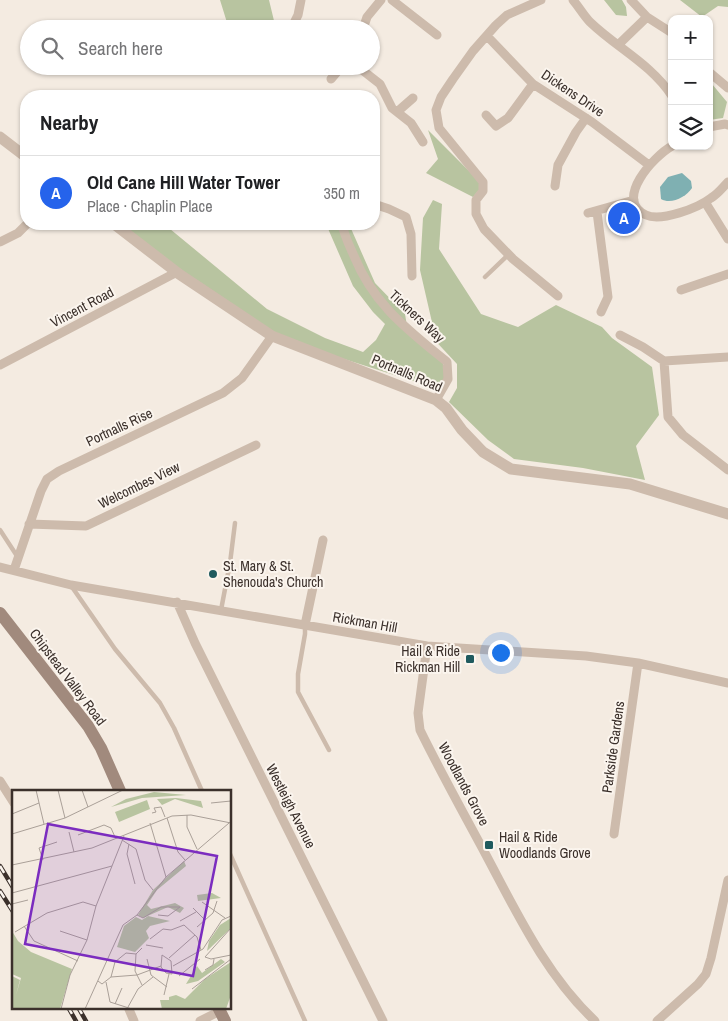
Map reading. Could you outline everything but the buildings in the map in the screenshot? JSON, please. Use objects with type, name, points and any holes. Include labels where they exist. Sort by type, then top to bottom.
[{"type":"main road","name":"Chipstead Valley Road","points":[[0,614],[92,732],[107,760],[120,790]]},
{"type":"street","points":[[296,20],[301,0]]},
{"type":"street","points":[[366,20],[381,0]]},
{"type":"street","points":[[541,0],[508,15],[496,25],[488,37],[473,51],[441,97],[436,110],[439,128],[483,182],[483,191],[476,200],[476,214],[484,229],[509,254],[558,296]]},
{"type":"street","points":[[573,0],[589,21],[646,67],[668,90]]},
{"type":"street","points":[[631,0],[647,18],[668,31]]},
{"type":"street","points":[[394,1],[437,35]]},
{"type":"street","points":[[618,45],[647,18]]},
{"type":"street","name":"Dickens Drive","points":[[488,37],[533,84],[586,118],[649,165]]},
{"type":"street","points":[[331,79],[334,75]]},
{"type":"street","points":[[368,75],[380,84],[392,108],[411,123],[423,142]]},
{"type":"street","points":[[713,75],[728,88]]},
{"type":"street","points":[[486,115],[496,126],[508,118],[533,84]]},
{"type":"street","points":[[397,112],[413,98]]},
{"type":"street","points":[[555,186],[558,165],[586,118]]},
{"type":"street","points":[[713,126],[728,125]]},
{"type":"street","points":[[0,137],[20,152]]},
{"type":"street","points":[[668,148],[649,165],[636,183],[634,200],[636,208],[645,215],[656,218],[668,217],[712,198],[728,182]]},
{"type":"street","points":[[601,312],[608,297],[592,213],[634,200]]},
{"type":"street","points":[[705,202],[728,239]]},
{"type":"street","name":"Tickners Way","points":[[380,206],[406,217],[411,234],[412,276]]},
{"type":"street","points":[[0,242],[21,230]]},
{"type":"street","name":"Portnalls Road","points":[[122,230],[177,272],[272,336],[436,400],[446,408],[462,430],[482,452],[511,469],[630,484],[728,514]]},
{"type":"street","name":"Tickners Way","points":[[343,230],[358,268],[375,296],[398,322],[447,362],[448,379],[436,400]]},
{"type":"street","name":"Vincent Road","points":[[0,365],[177,272]]},
{"type":"street","points":[[681,290],[728,274]]},
{"type":"street","points":[[620,335],[664,361],[728,357]]},
{"type":"street","name":"Portnalls Rise","points":[[14,570],[44,485],[53,474],[223,393],[242,378],[272,336]]},
{"type":"street","points":[[664,361],[668,417],[683,435],[727,468]]},
{"type":"street","name":"Welcombes View","points":[[29,524],[86,526],[256,445]]},
{"type":"street","points":[[305,625],[323,540]]},
{"type":"street","name":"Rickman Hill","points":[[0,567],[71,585],[427,646],[586,656],[638,663],[728,683]]},
{"type":"street","name":"Westleigh Avenue","points":[[177,602],[195,643],[383,1021]]},
{"type":"street","name":"Woodlands Grove","points":[[427,646],[418,713],[420,730],[524,927],[563,987],[594,1021]]},
{"type":"street","name":"Parkside Gardens","points":[[614,834],[638,663]]},
{"type":"street","points":[[0,781],[12,800]]},
{"type":"street","points":[[657,1021],[698,984],[706,974],[728,880]]},
{"type":"street","points":[[128,1008],[134,1021]]},
{"type":"street","points":[[200,1021],[221,1013]]},
{"type":"lane","points":[[485,276],[509,254]]},
{"type":"lane","points":[[221,610],[235,523]]},
{"type":"lane","points":[[0,530],[18,557]]},
{"type":"lane","points":[[71,585],[115,649],[160,703],[174,728],[202,790]]},
{"type":"lane","points":[[305,625],[298,674],[298,692],[329,750]]},
{"type":"lane","points":[[231,856],[305,1021]]},
{"type":"green space","points":[[220,0],[269,0],[274,20],[226,20]]},
{"type":"green space","points":[[604,0],[622,0],[626,7],[627,16],[616,15]]},
{"type":"green space","points":[[680,0],[728,0],[728,7],[718,6],[705,15],[699,15]]},
{"type":"green space","points":[[713,85],[727,102],[723,118],[713,119]]},
{"type":"green space","points":[[428,130],[481,183],[479,190],[473,197],[426,173],[438,159]]},
{"type":"green space","points":[[433,200],[442,204],[439,249],[481,314],[518,327],[556,305],[602,327],[612,338],[652,367],[659,415],[636,446],[645,480],[583,468],[514,459],[488,440],[449,402],[457,388],[457,364],[429,334],[434,331],[420,270],[423,218]]},
{"type":"green space","points":[[122,230],[171,230],[267,309],[325,338],[363,352],[376,340],[385,324],[353,286],[329,230],[352,230],[375,283],[405,314],[408,332],[443,363],[445,379],[434,391],[416,382],[272,336]]},
{"type":"water","points":[[682,173],[691,181],[692,188],[674,201],[661,199],[660,187],[668,177]]},
{"type":"railway","points":[[0,866],[12,886]]},
{"type":"railway","points":[[0,891],[12,910]]},
{"type":"railway","points":[[69,1008],[76,1021]]},
{"type":"railway","points":[[79,1008],[86,1021]]},
{"type":"place","name":"Old Cane Hill Water Tower","points":[[624,218]]},
{"type":"place","name":"St. Mary & St. Shenouda's Church","points":[[213,574]]},
{"type":"place","name":"Hail & Ride Rickman Hill","points":[[470,659]]},
{"type":"place","name":"Hail & Ride Woodlands Grove","points":[[489,845]]}]
